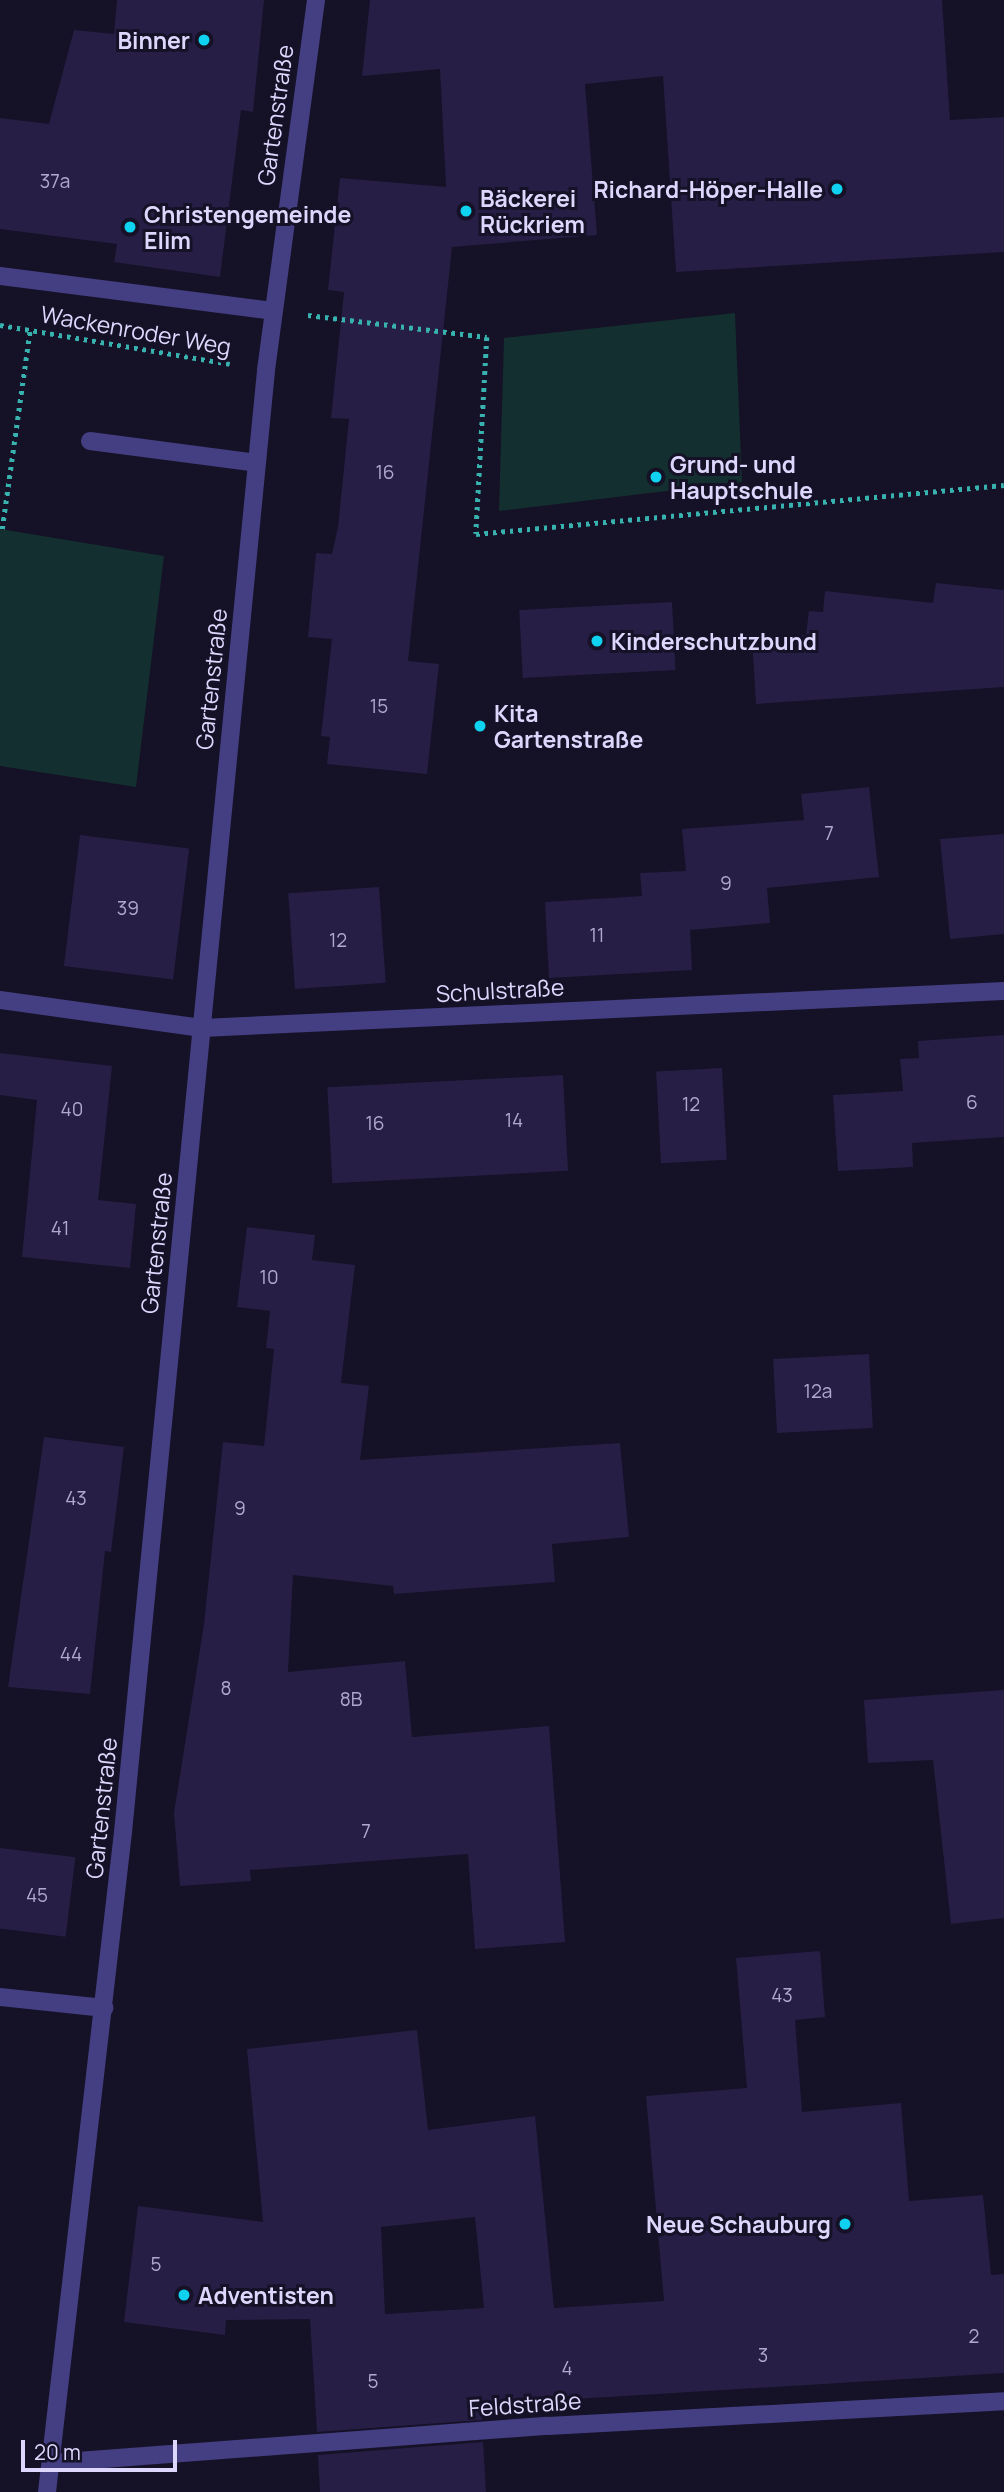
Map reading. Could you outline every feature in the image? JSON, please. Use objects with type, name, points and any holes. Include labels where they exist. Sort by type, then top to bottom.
[{"type":"street","name":"Gartenstraße","points":[[47,2492],[104,2008],[266,370],[316,0]]},
{"type":"street","points":[[0,276],[273,311]]},
{"type":"street","points":[[90,441],[257,463]]},
{"type":"street","name":"Schulstraße","points":[[0,1000],[202,1028],[1004,991]]},
{"type":"street","points":[[0,1997],[104,2008]]},
{"type":"street","name":"Feldstraße","points":[[51,2463],[561,2425],[1004,2401]]},
{"type":"path","points":[[273,311],[487,337],[476,534],[1004,485]]},
{"type":"path","name":"Wackenroder Weg","points":[[0,325],[266,370]]},
{"type":"path","points":[[2,529],[30,330]]},
{"type":"green space","points":[[735,313],[742,482],[499,511],[504,338]]},
{"type":"green space","points":[[0,529],[164,556],[136,787],[0,766]]},
{"type":"building","points":[[117,0],[264,0],[253,112],[241,110],[220,277],[114,262],[117,244],[0,229],[0,118],[49,124],[74,30],[114,34]]},
{"type":"building","points":[[370,0],[942,0],[950,120],[1004,117],[1004,252],[676,272],[663,76],[585,84],[597,235],[452,247],[408,661],[439,664],[427,774],[327,764],[330,737],[321,736],[332,639],[308,637],[316,553],[332,554],[338,527],[349,419],[331,418],[344,292],[328,290],[340,178],[446,187],[440,69],[362,76]]},
{"type":"building","points":[[936,583],[1004,590],[1004,687],[756,704],[752,638],[806,635],[809,611],[823,612],[825,591],[933,603]]},
{"type":"building","name":"Kinderschutzbund","points":[[672,602],[676,670],[523,678],[519,610]]},
{"type":"building","points":[[869,787],[879,877],[767,888],[770,923],[690,930],[692,970],[549,978],[545,902],[642,896],[640,873],[686,871],[682,829],[804,820],[801,794]]},
{"type":"building","points":[[1004,834],[1004,934],[950,939],[940,839]]},
{"type":"building","points":[[80,835],[189,848],[173,979],[64,966]]},
{"type":"building","points":[[379,887],[386,983],[295,989],[288,893]]},
{"type":"building","points":[[1004,1035],[1004,1137],[912,1143],[913,1167],[838,1171],[833,1095],[903,1091],[900,1059],[919,1058],[918,1041]]},
{"type":"building","points":[[0,1053],[112,1066],[98,1200],[136,1204],[130,1268],[22,1257],[37,1100],[0,1095]]},
{"type":"building","points":[[722,1068],[727,1160],[661,1163],[656,1071]]},
{"type":"building","points":[[563,1075],[568,1171],[332,1183],[327,1087]]},
{"type":"building","points":[[247,1227],[315,1235],[312,1260],[355,1265],[341,1383],[369,1386],[360,1460],[620,1443],[629,1537],[552,1544],[555,1582],[394,1594],[393,1586],[293,1575],[288,1672],[405,1661],[412,1737],[549,1726],[565,1942],[475,1949],[468,1854],[250,1870],[251,1881],[180,1886],[174,1813],[204,1624],[223,1442],[264,1446],[274,1349],[266,1348],[270,1311],[237,1307]]},
{"type":"building","points":[[869,1354],[873,1428],[777,1433],[773,1359]]},
{"type":"building","points":[[44,1437],[124,1447],[111,1552],[105,1551],[90,1694],[8,1687]]},
{"type":"building","points":[[1004,1690],[1004,1918],[951,1924],[933,1760],[868,1763],[864,1700]]},
{"type":"building","points":[[0,1848],[75,1857],[66,1937],[0,1929]]},
{"type":"building","points":[[820,1951],[825,2017],[795,2020],[802,2112],[901,2103],[909,2201],[983,2195],[991,2275],[1004,2274],[1004,2373],[510,2403],[481,2406],[482,2420],[317,2432],[310,2319],[226,2320],[225,2335],[124,2322],[138,2206],[263,2222],[247,2049],[417,2030],[428,2130],[535,2116],[554,2308],[664,2301],[646,2096],[747,2088],[736,1958]],"holes":[[[475,2217],[484,2308],[385,2314],[381,2227]]]},
{"type":"building","points":[[483,2442],[486,2492],[320,2492],[318,2455]]},
{"type":"place","name":"Binner","points":[[204,40]]},
{"type":"place","name":"Richard-Höper-Halle","points":[[837,189]]},
{"type":"place","name":"Bäckerei Rückriem","points":[[466,211]]},
{"type":"place","name":"Christengemeinde Elim","points":[[130,227]]},
{"type":"place","name":"Grund- und Hauptschule","points":[[656,477]]},
{"type":"place","name":"Kinderschutzbund","points":[[597,641]]},
{"type":"place","name":"Kita Gartenstraße","points":[[480,726]]},
{"type":"place","name":"Neue Schauburg","points":[[845,2224]]},
{"type":"place","name":"Adventisten","points":[[184,2295]]}]
